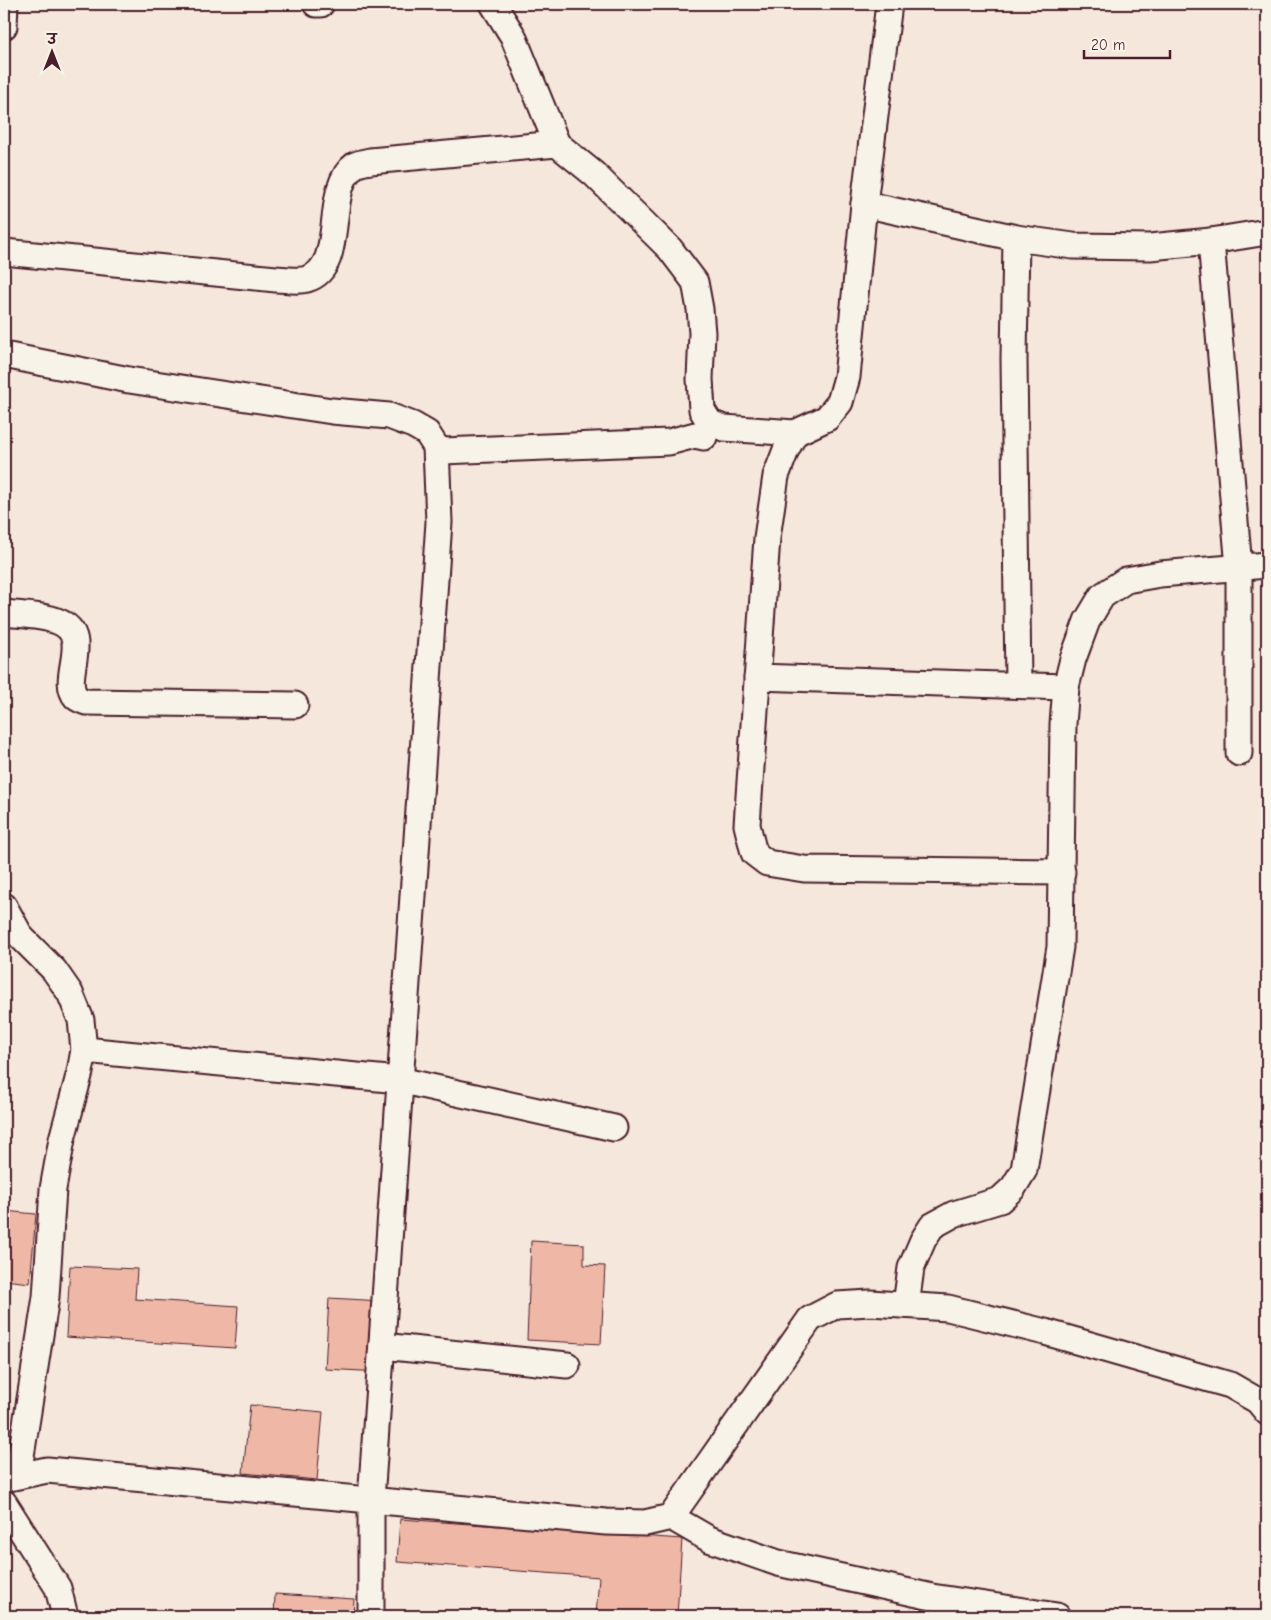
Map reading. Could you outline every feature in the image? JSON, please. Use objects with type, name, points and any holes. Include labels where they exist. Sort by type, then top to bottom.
[{"type":"street","points":[[4,26],[5,4]]},
{"type":"street","points":[[316,4],[321,4]]},
{"type":"street","points":[[493,4],[513,36],[557,144],[594,174],[670,249],[695,282],[702,333],[700,379],[702,410],[710,423],[724,428],[796,433],[827,418],[840,402],[847,377],[864,204],[889,4]]},
{"type":"street","points":[[4,252],[276,279],[307,279],[321,270],[330,253],[338,194],[344,178],[355,165],[370,160],[557,144]]},
{"type":"street","points":[[864,204],[1016,238],[1073,246],[1150,247],[1211,241],[1267,232]]},
{"type":"street","points":[[1016,238],[1014,359],[1018,685]]},
{"type":"street","points":[[1211,241],[1239,568],[1239,753]]},
{"type":"street","points":[[4,355],[129,380],[332,411],[389,416],[413,425],[427,433],[436,447],[443,451],[670,442],[695,435],[704,437]]},
{"type":"street","points":[[796,433],[786,450],[776,476],[766,538],[747,825],[754,853],[767,863],[804,869],[1062,872]]},
{"type":"street","points":[[371,1616],[371,1500],[439,522],[436,447]]},
{"type":"street","points":[[906,1305],[911,1268],[923,1240],[932,1226],[954,1214],[1000,1200],[1012,1188],[1024,1170],[1060,947],[1063,724],[1066,687],[1073,659],[1087,621],[1102,596],[1126,580],[1160,574],[1267,566]]},
{"type":"street","points":[[4,613],[59,621],[71,631],[77,648],[72,671],[71,689],[76,698],[86,702],[295,705]]},
{"type":"street","points":[[757,677],[1066,687]]},
{"type":"street","points":[[4,906],[21,937],[54,970],[70,993],[81,1020],[84,1050],[62,1139],[53,1189],[46,1298],[11,1477],[47,1470],[496,1513],[645,1524],[671,1517],[810,1319],[837,1305],[870,1303],[948,1308],[1045,1332],[1230,1385],[1258,1402],[1267,1412]]},
{"type":"street","points":[[84,1050],[399,1080],[614,1128]]},
{"type":"street","points":[[382,1346],[567,1365]]},
{"type":"street","points":[[4,1503],[58,1588],[65,1616]]},
{"type":"street","points":[[671,1517],[709,1539],[778,1563],[932,1597],[1057,1616]]},
{"type":"building","points":[[4,1211],[36,1214],[30,1283],[4,1280]]},
{"type":"building","points":[[531,1241],[584,1244],[584,1265],[605,1266],[601,1344],[527,1340]]},
{"type":"building","points":[[70,1266],[137,1269],[135,1299],[238,1306],[235,1348],[66,1337]]},
{"type":"building","points":[[329,1298],[383,1301],[380,1372],[325,1369]]},
{"type":"building","points":[[250,1405],[323,1412],[317,1480],[243,1473]]},
{"type":"building","points":[[400,1519],[682,1539],[677,1616],[596,1616],[599,1577],[397,1562]]},
{"type":"building","points":[[275,1594],[354,1599],[353,1616],[274,1616]]}]
